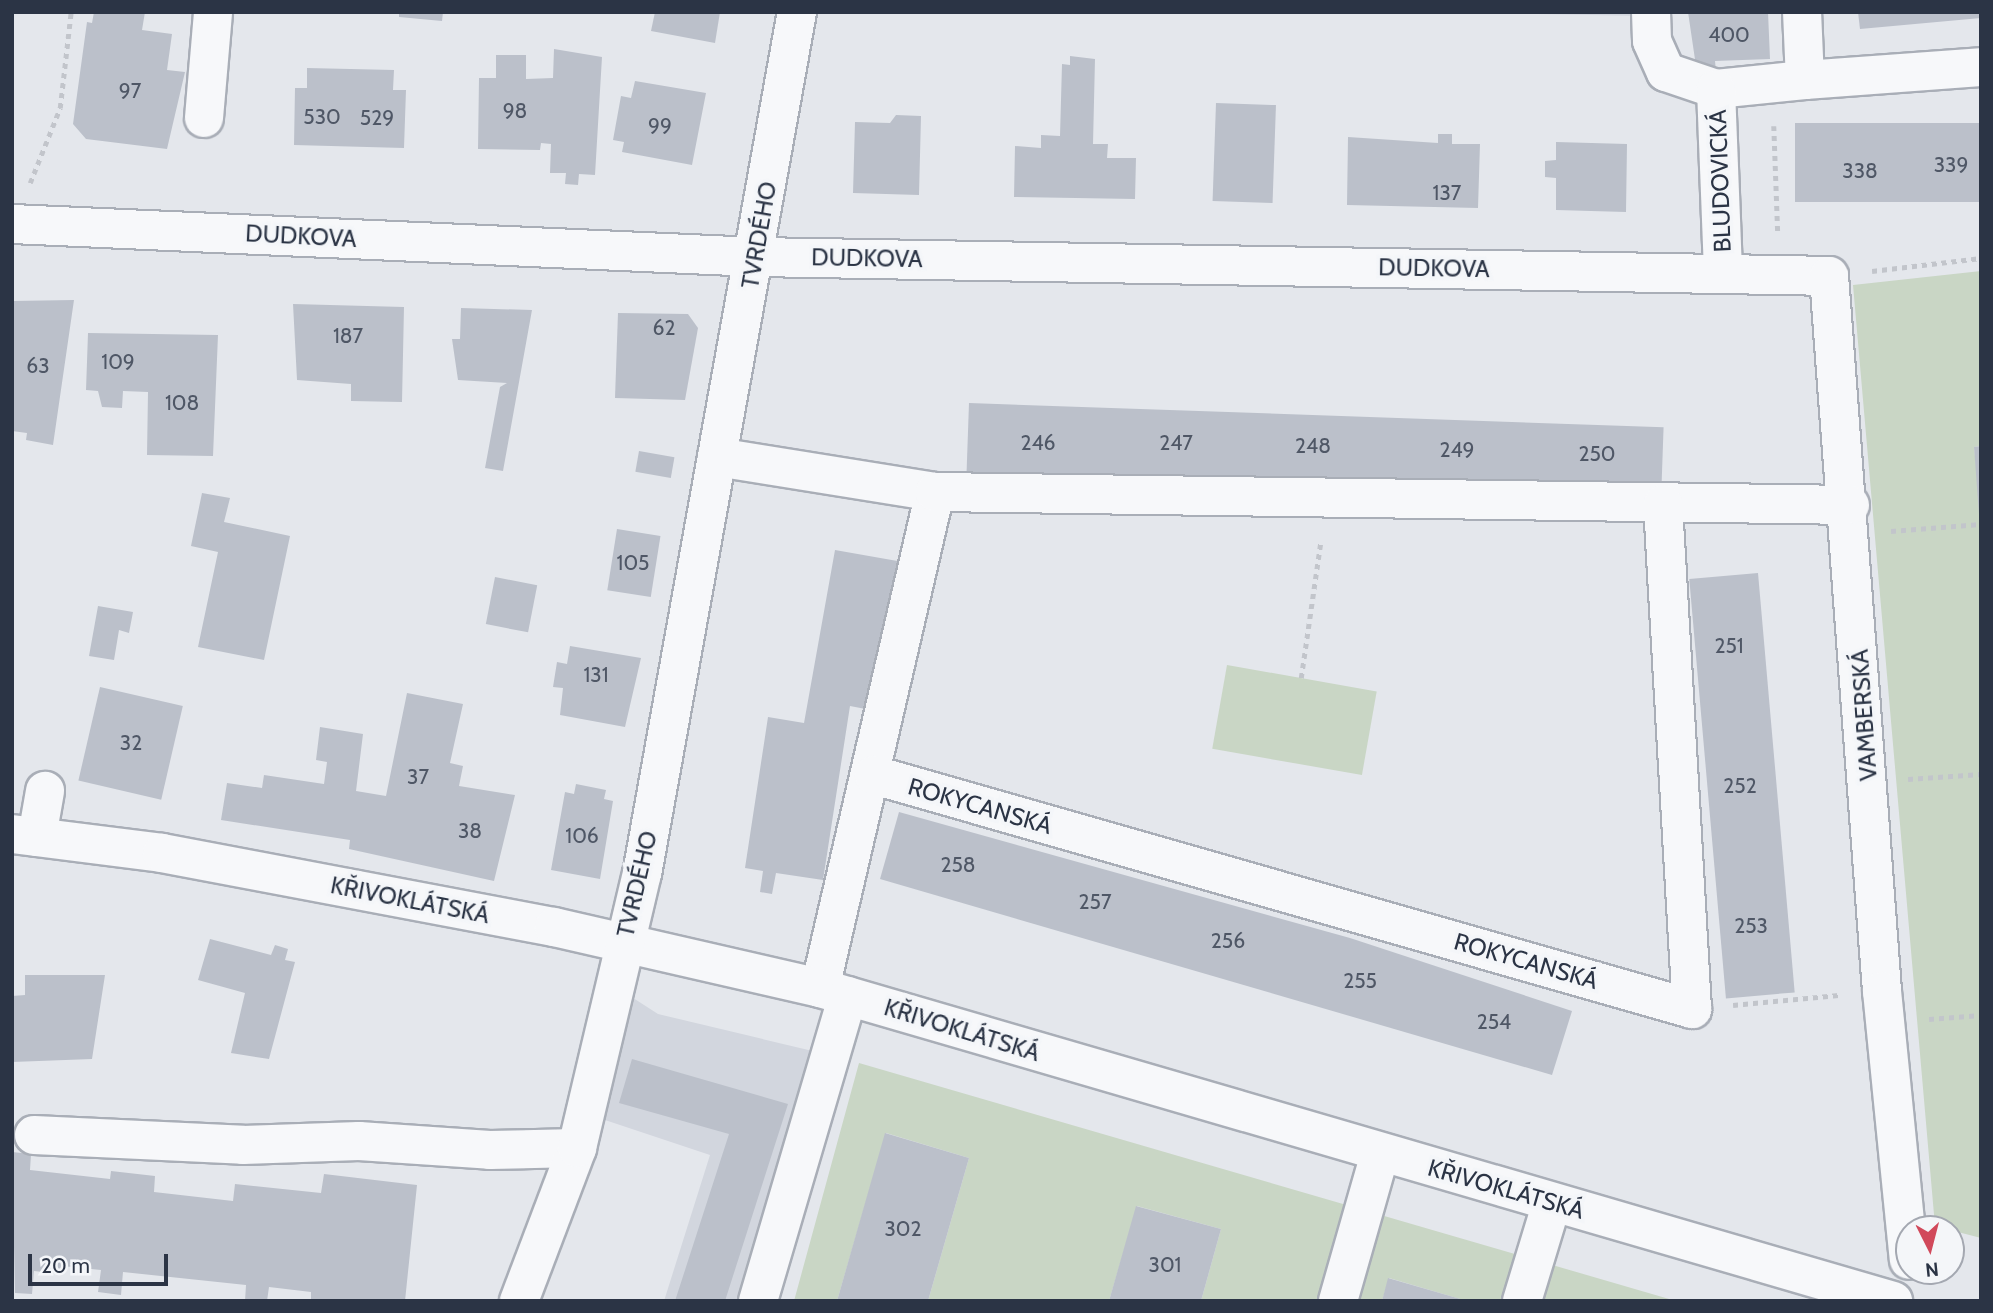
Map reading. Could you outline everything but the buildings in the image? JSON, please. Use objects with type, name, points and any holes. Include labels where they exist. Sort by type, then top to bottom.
[{"type":"street","points":[[204,118],[213,12]]},
{"type":"street","name":"TVRDÉHO","points":[[519,1301],[577,1148],[623,941],[642,874],[756,257],[797,12]]},
{"type":"street","name":"BLUDOVICKÁ","points":[[1651,12],[1652,41],[1666,72],[1716,89],[1788,82]]},
{"type":"street","points":[[1802,12],[1788,82],[1981,67]]},
{"type":"street","name":"BLUDOVICKÁ","points":[[1716,89],[1723,273]]},
{"type":"street","name":"DUDKOVA","points":[[16,224],[756,257],[1723,273]]},
{"type":"street","points":[[1723,273],[1829,276]]},
{"type":"street","name":"VAMBERSKÁ","points":[[1829,276],[1851,519],[1883,1006],[1904,1215]]},
{"type":"street","points":[[717,457],[935,492],[1663,504],[1851,519]]},
{"type":"street","points":[[758,1301],[834,992],[874,775],[935,492]]},
{"type":"street","points":[[1663,504],[1692,1009]]},
{"type":"street","name":"ROKYCANSKÁ","points":[[874,775],[1692,1009]]},
{"type":"street","points":[[25,835],[45,791]]},
{"type":"street","name":"KŘIVOKLÁTSKÁ","points":[[25,835],[162,853],[623,941],[834,992],[1380,1154],[1893,1301]]},
{"type":"street","points":[[34,1135],[243,1145],[359,1141],[490,1150],[577,1148]]},
{"type":"street","points":[[1338,1301],[1380,1154]]},
{"type":"street","points":[[1522,1301],[1552,1202]]},
{"type":"path","points":[[16,224],[60,108],[71,12]]},
{"type":"path","points":[[1780,275],[1788,82]]},
{"type":"path","points":[[1829,276],[1981,258]]},
{"type":"path","points":[[1301,678],[1327,498]]},
{"type":"path","points":[[1851,519],[1981,524]]},
{"type":"path","points":[[1869,780],[1981,774]]},
{"type":"path","points":[[1692,1009],[1883,1006],[1981,1015]]},
{"type":"shaded area","points":[[1440,12],[1646,12],[1646,16]]},
{"type":"shaded area","points":[[630,996],[658,1014],[821,1053],[746,1301],[664,1301],[710,1155],[602,1119]]},
{"type":"green space","points":[[1981,271],[1981,446],[1974,447],[1981,513],[1981,1238],[1965,1234],[1965,1215],[1934,1215],[1853,285]]},
{"type":"green space","points":[[1227,665],[1377,691],[1362,775],[1212,749]]},
{"type":"green space","points":[[859,1063],[1676,1301],[1467,1301],[1389,1278],[1382,1301],[1201,1301],[1221,1229],[1137,1206],[1109,1301],[928,1301],[969,1158],[886,1133],[837,1301],[794,1301]]}]
